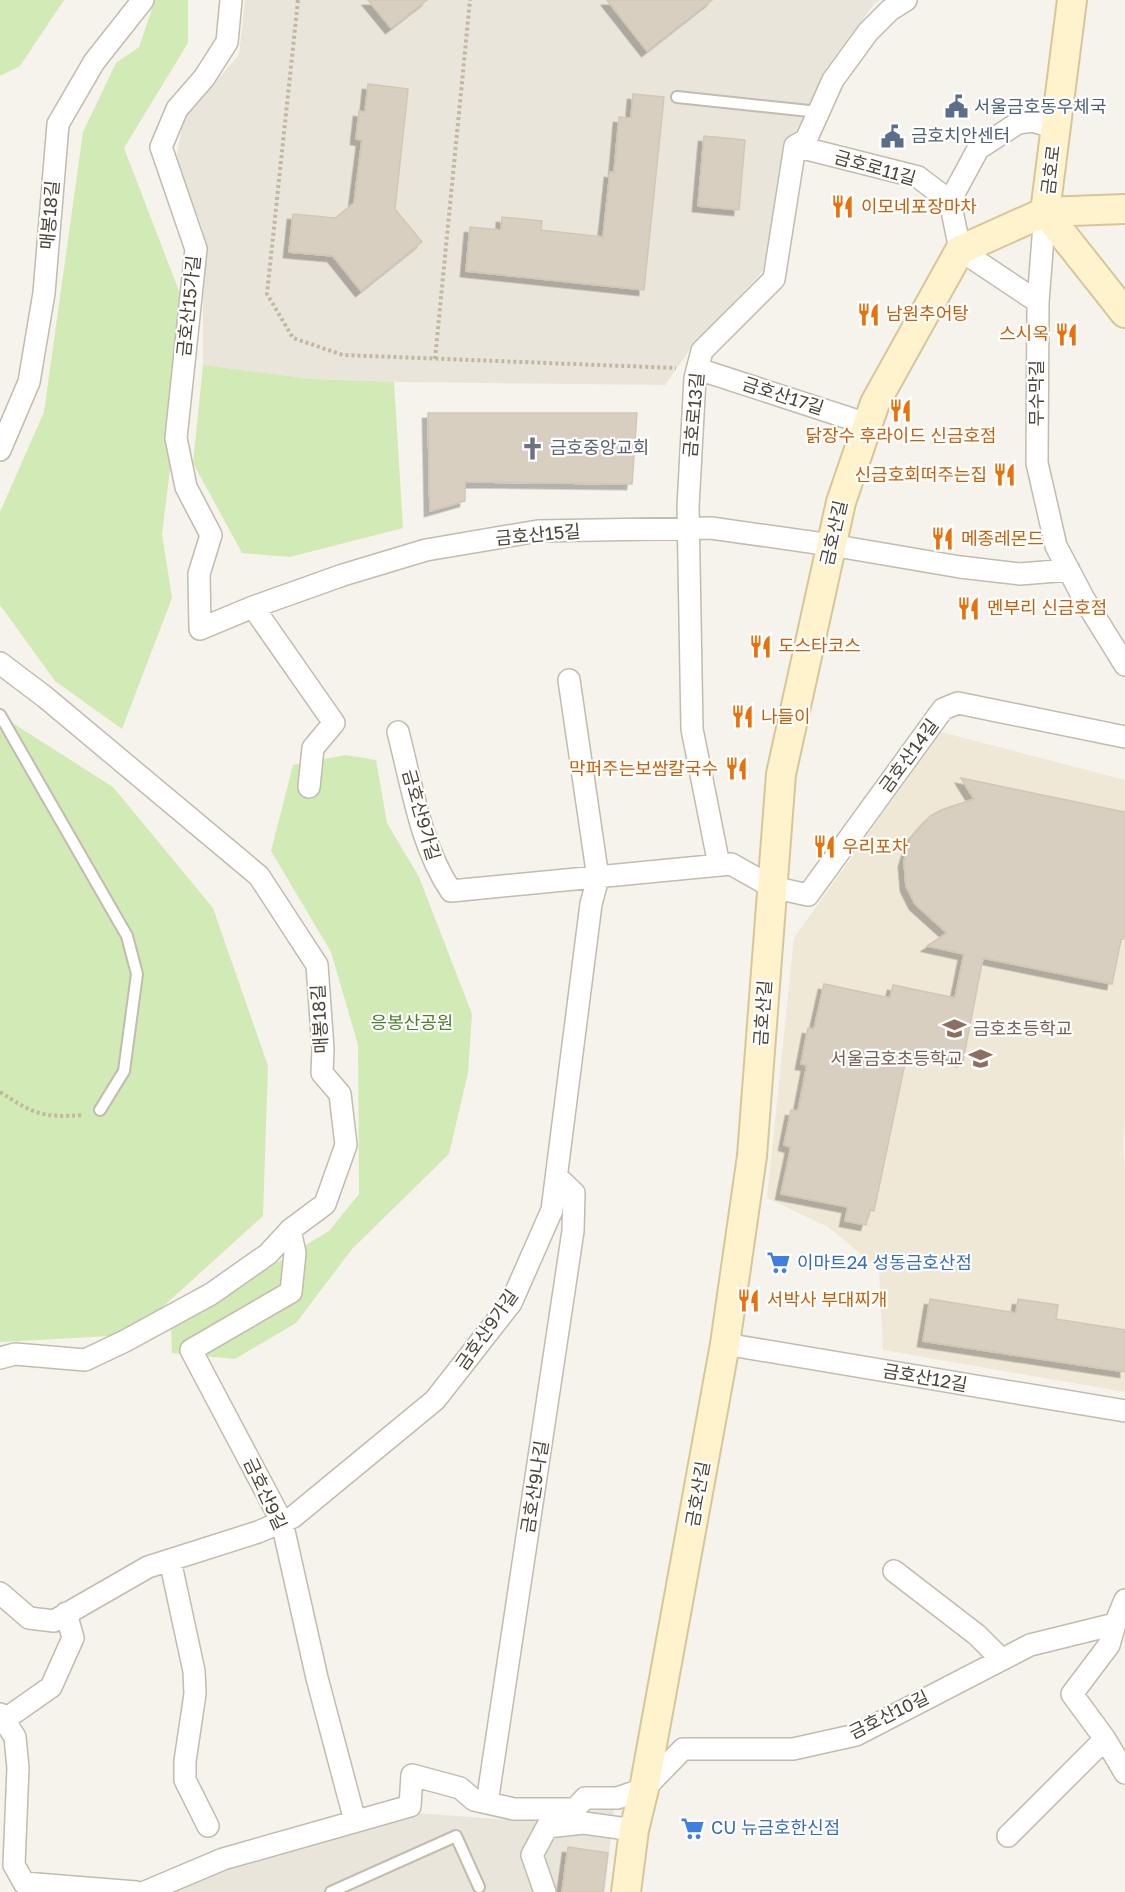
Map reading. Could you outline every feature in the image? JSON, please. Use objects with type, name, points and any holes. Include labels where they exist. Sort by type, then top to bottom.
[{"type":"street","name":"매봉18길","points":[[0,450],[29,382],[44,293],[58,124],[94,62],[143,0]]},
{"type":"street","name":"금호산15가길","points":[[200,628],[198,574],[211,535],[186,487],[176,438],[196,249],[161,147],[177,109],[204,78],[227,42],[231,0]]},
{"type":"street","points":[[795,146],[806,140],[833,80],[868,32],[890,10],[906,0]]},
{"type":"street","name":"금호로","points":[[1072,0],[1045,212],[1125,313]]},
{"type":"street","points":[[1038,302],[960,250],[950,201],[978,149],[1018,123],[1032,122],[1056,128]]},
{"type":"street","name":"금호로11길","points":[[795,146],[918,177],[950,201]]},
{"type":"street","name":"금호로13길","points":[[719,865],[692,729],[688,507],[695,378],[702,351],[774,279],[795,146]]},
{"type":"street","points":[[960,250],[1045,212],[1125,209]]},
{"type":"street","name":"무수막길","points":[[1045,212],[1038,302],[1037,463],[1056,546],[1069,570],[1118,640],[1125,666]]},
{"type":"street","name":"금호산길","points":[[626,1892],[634,1830],[644,1789],[725,1344],[752,1156],[781,774],[841,502],[874,403],[960,250]]},
{"type":"street","name":"금호산17길","points":[[698,369],[867,424]]},
{"type":"street","name":"금호산15길","points":[[200,628],[343,575],[426,550],[538,531],[711,528],[831,545]]},
{"type":"street","points":[[831,545],[960,567],[1020,574],[1069,570]]},
{"type":"street","points":[[253,607],[334,723],[313,748],[309,788]]},
{"type":"street","name":"매봉18길","points":[[0,663],[45,697],[260,876],[317,965],[323,1049],[322,1072],[340,1094],[346,1145],[325,1204],[290,1230],[268,1254],[210,1294],[125,1341],[85,1360],[15,1354],[0,1358]]},
{"type":"street","name":"금호산9가길","points":[[0,1593],[29,1618],[54,1621],[148,1567],[258,1532],[293,1517],[435,1400],[511,1303],[552,1210],[591,904],[598,878],[569,680]]},
{"type":"street","name":"금호산14길","points":[[772,887],[808,895],[943,709],[958,703],[1125,737]]},
{"type":"street","name":"금호산9가길","points":[[398,732],[423,828],[437,871],[451,891],[731,864],[772,887]]},
{"type":"street","name":"금호산9나길","points":[[487,1803],[573,1232],[574,1193],[556,1177]]},
{"type":"street","name":"금호산9길","points":[[290,1230],[295,1253],[291,1292],[191,1350],[282,1522],[317,1678],[355,1821]]},
{"type":"street","name":"금호산12길","points":[[725,1344],[1125,1412]]},
{"type":"street","points":[[170,1560],[194,1671],[195,1694],[185,1761],[185,1780],[207,1826]]},
{"type":"street","points":[[894,1571],[977,1635],[1001,1659]]},
{"type":"street","points":[[1125,1600],[1109,1645],[1072,1694],[1105,1739],[1125,1773]]},
{"type":"street","points":[[66,1614],[72,1638],[51,1687],[2,1717],[15,1737],[18,1768],[14,1865],[24,1882],[136,1892]]},
{"type":"street","name":"금호산10길","points":[[644,1789],[683,1749],[793,1749],[856,1735],[1030,1644],[1115,1624]]},
{"type":"street","points":[[1008,1836],[1105,1739]]},
{"type":"street","points":[[145,1892],[223,1859],[410,1806],[412,1775],[460,1788],[474,1800],[514,1809],[575,1809],[585,1798],[617,1798],[644,1789]]},
{"type":"street","points":[[545,1892],[532,1855],[547,1827],[584,1823],[634,1830]]},
{"type":"lane","points":[[677,97],[819,112]]},
{"type":"lane","points":[[0,715],[127,936],[137,974],[124,1071],[100,1110]]},
{"type":"lane","points":[[331,1892],[456,1836],[479,1887]]},
{"type":"path","points":[[298,0],[267,294],[293,338],[342,355],[698,369]]},
{"type":"path","points":[[435,358],[470,0]]},
{"type":"path","points":[[0,1092],[31,1112],[56,1117],[92,1114],[100,1110]]},
{"type":"shaded area","points":[[245,0],[880,0],[875,3],[827,67],[783,160],[763,271],[691,348],[665,385],[313,379],[203,365],[203,230],[176,161],[183,119],[239,55]]},
{"type":"shaded area","name":"금호초등학교","points":[[941,732],[1125,780],[1125,1121],[1123,1145],[1125,1169],[1125,1392],[883,1350],[879,1269],[828,1227],[767,1198],[794,938]]},
{"type":"shaded area","points":[[614,1808],[605,1892],[175,1892],[253,1859],[417,1813],[525,1821]]},
{"type":"green space","points":[[0,0],[64,0],[20,66],[0,76]]},
{"type":"green space","points":[[155,0],[188,0],[188,43],[124,148],[189,317],[162,534],[172,598],[122,729],[55,681],[0,605],[0,512],[44,412],[83,132],[116,63],[139,47]]},
{"type":"green space","points":[[203,365],[313,379],[394,382],[403,528],[290,557],[242,553],[193,463]]},
{"type":"green space","points":[[0,715],[113,787],[213,908],[268,1066],[263,1216],[157,1312],[110,1336],[0,1342]]},
{"type":"green space","name":"응봉산공원","points":[[346,755],[376,760],[387,823],[419,877],[472,1014],[468,1073],[449,1154],[352,1249],[296,1323],[235,1359],[172,1353],[171,1327],[329,1231],[359,1194],[358,1045],[331,952],[271,851],[293,765]]},
{"type":"building","points":[[368,0],[427,0],[391,28]]},
{"type":"building","points":[[607,0],[712,0],[647,51]]},
{"type":"building","points":[[368,84],[408,89],[395,209],[422,242],[361,291],[333,256],[289,252],[293,214],[335,218],[354,203],[362,140],[356,139],[359,111],[365,112]]},
{"type":"building","points":[[633,94],[664,97],[644,290],[466,271],[470,227],[501,230],[502,217],[542,221],[541,230],[603,237],[610,172],[614,173],[619,117],[631,118]]},
{"type":"building","points":[[704,136],[745,140],[739,210],[698,206]]},
{"type":"building","name":"금호중앙교회","points":[[428,413],[637,413],[632,484],[465,482],[465,501],[430,511]]},
{"type":"building","points":[[961,778],[1125,812],[1125,937],[1121,940],[1112,984],[983,958],[963,1061],[911,1050],[904,1068],[874,1211],[870,1210],[866,1225],[845,1221],[848,1207],[781,1194],[791,1147],[784,1145],[791,1110],[798,1111],[807,1065],[801,1064],[808,1028],[814,1029],[824,984],[890,998],[893,985],[955,998],[964,954],[927,946],[947,933],[915,904],[906,886],[904,861],[911,838],[930,816],[974,799]]},
{"type":"building","points":[[930,1299],[1016,1313],[1018,1299],[1058,1305],[1056,1319],[1125,1330],[1125,1372],[923,1341]]},
{"type":"building","points":[[568,1847],[608,1853],[603,1892],[562,1892]]},
{"type":"place","name":"서울금호동우체국","points":[[956,107]]},
{"type":"place","name":"금호치안센터","points":[[893,136]]},
{"type":"place","name":"이모네포장마차","points":[[843,207]]},
{"type":"place","name":"남원추어탕","points":[[868,314]]},
{"type":"place","name":"스시옥","points":[[1067,334]]},
{"type":"place","name":"닭장수 후라이드 신금호점","points":[[901,410]]},
{"type":"place","name":"금호중앙교회","points":[[532,448]]},
{"type":"place","name":"신금호회떠주는집","points":[[1005,475]]},
{"type":"place","name":"메종레몬드","points":[[943,539]]},
{"type":"place","name":"멘부리 신금호점","points":[[969,608]]},
{"type":"place","name":"도스타코스","points":[[760,646]]},
{"type":"place","name":"나들이","points":[[743,717]]},
{"type":"place","name":"막퍼주는보쌈칼국수","points":[[736,769]]},
{"type":"place","name":"우리포차","points":[[824,847]]},
{"type":"place","name":"금호초등학교","points":[[955,1029]]},
{"type":"place","name":"서울금호초등학교","points":[[981,1059]]},
{"type":"place","name":"이마트24 성동금호산점","points":[[779,1263]]},
{"type":"place","name":"서박사 부대찌개","points":[[749,1300]]},
{"type":"place","name":"CU 뉴금호한신점","points":[[693,1828]]}]
